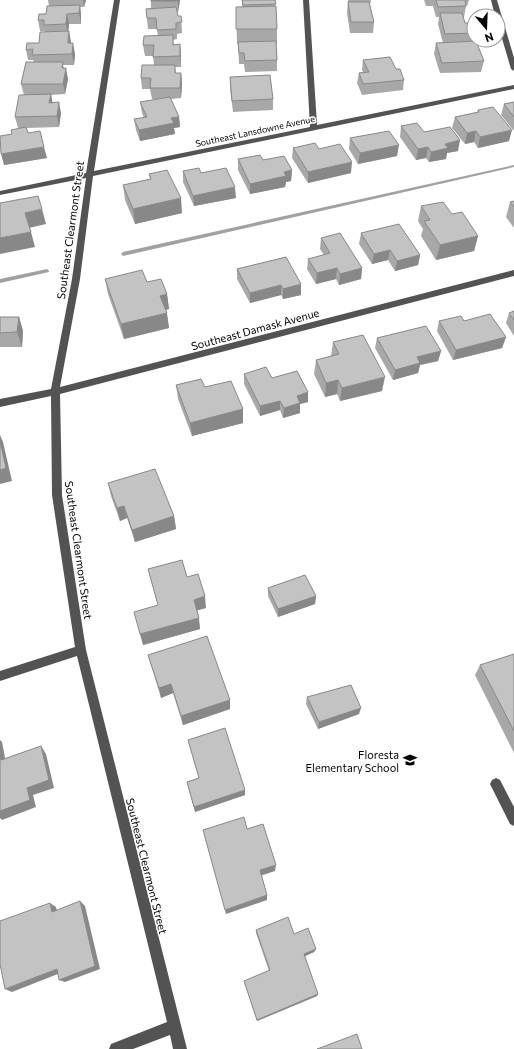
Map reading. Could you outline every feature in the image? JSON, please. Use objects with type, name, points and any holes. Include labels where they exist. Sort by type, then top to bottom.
[{"type":"street","name":"Southeast Clearmont Street","points":[[117,0],[90,174],[76,279],[54,392],[57,495],[81,650],[180,1049]]},
{"type":"street","points":[[306,0],[314,128]]},
{"type":"street","points":[[494,0],[514,69]]},
{"type":"street","name":"Southeast Lansdowne Avenue","points":[[0,193],[514,87]]},
{"type":"street","name":"Southeast Damask Avenue","points":[[0,403],[54,392],[514,273]]},
{"type":"street","points":[[0,676],[81,650]]},
{"type":"street","points":[[496,784],[514,820]]},
{"type":"street","points":[[116,1049],[174,1026]]},
{"type":"building","points":[[178,0],[178,1],[151,1]]},
{"type":"building","points":[[242,0],[275,0],[276,4],[243,5]]},
{"type":"building","points":[[436,0],[465,0],[466,6],[438,7]]},
{"type":"building","points":[[348,2],[369,2],[374,22],[351,22]]},
{"type":"building","points":[[80,5],[79,13],[67,14],[66,24],[44,25],[44,20],[38,20],[39,14],[46,14],[47,6]]},
{"type":"building","points":[[276,6],[277,29],[236,29],[236,7]]},
{"type":"building","points":[[176,7],[178,16],[181,16],[182,22],[176,23],[176,29],[157,30],[156,18],[147,18],[146,9]]},
{"type":"building","points":[[440,13],[462,13],[466,23],[466,33],[445,34]]},
{"type":"building","points":[[69,31],[68,43],[73,43],[72,54],[32,55],[33,49],[26,50],[27,43],[39,43],[40,32]]},
{"type":"building","points":[[173,35],[173,45],[180,44],[180,56],[153,57],[154,45],[143,45],[144,36]]},
{"type":"building","points":[[276,41],[277,60],[245,61],[244,53],[239,53],[238,42]]},
{"type":"building","points":[[466,42],[466,48],[479,48],[484,61],[442,63],[436,43]]},
{"type":"building","points":[[390,57],[396,69],[400,69],[404,80],[363,84],[359,73],[369,72],[363,60]]},
{"type":"building","points":[[26,62],[63,62],[62,68],[66,68],[63,84],[21,84]]},
{"type":"building","points":[[142,65],[175,65],[175,73],[181,73],[180,88],[150,88],[151,78],[141,78]]},
{"type":"building","points":[[270,75],[273,99],[232,101],[230,77]]},
{"type":"building","points":[[51,94],[49,103],[59,102],[57,116],[15,117],[19,95]]},
{"type":"building","points":[[170,97],[179,117],[171,118],[174,123],[139,130],[134,119],[147,117],[140,102]]},
{"type":"building","points":[[514,102],[514,117],[504,104]]},
{"type":"building","points":[[493,107],[512,130],[480,137],[476,131],[467,133],[455,117],[479,112],[478,110]]},
{"type":"building","points":[[417,123],[424,132],[450,127],[460,140],[445,144],[448,148],[431,152],[428,147],[418,149],[401,126]]},
{"type":"building","points":[[26,127],[28,133],[40,131],[44,147],[1,154],[0,136],[12,134],[11,130]]},
{"type":"building","points":[[389,131],[399,145],[360,153],[350,138]]},
{"type":"building","points":[[315,143],[319,149],[340,144],[352,162],[308,172],[293,148]]},
{"type":"building","points":[[260,155],[263,160],[284,156],[292,170],[284,172],[286,176],[250,184],[238,159]]},
{"type":"building","points":[[199,168],[201,173],[226,168],[235,187],[193,196],[183,171]]},
{"type":"building","points":[[167,170],[181,198],[133,209],[123,185],[151,179],[149,174]]},
{"type":"building","points":[[38,196],[42,209],[25,213],[31,232],[0,238],[0,203]]},
{"type":"building","points":[[514,201],[514,207],[510,202]]},
{"type":"building","points":[[443,202],[452,214],[462,212],[478,236],[440,245],[424,221],[430,220],[421,206]]},
{"type":"building","points":[[399,224],[420,255],[397,261],[390,250],[374,254],[361,233]]},
{"type":"building","points":[[340,233],[362,268],[340,274],[337,268],[317,273],[308,259],[330,253],[321,238]]},
{"type":"building","points":[[286,257],[301,284],[283,289],[281,285],[250,293],[237,269]]},
{"type":"building","points":[[142,270],[147,282],[161,279],[167,294],[160,296],[167,313],[121,324],[105,279]]},
{"type":"building","points":[[514,311],[514,320],[509,313]]},
{"type":"building","points":[[490,314],[506,337],[456,350],[439,321],[461,316],[464,321]]},
{"type":"building","points":[[0,317],[19,317],[17,332],[0,333]]},
{"type":"building","points":[[426,326],[441,351],[417,357],[420,363],[395,370],[377,338]]},
{"type":"building","points":[[363,335],[385,377],[342,388],[338,380],[326,383],[316,360],[339,354],[333,342]]},
{"type":"building","points":[[266,367],[272,378],[297,371],[308,392],[297,396],[300,403],[284,408],[280,401],[260,406],[244,374]]},
{"type":"building","points":[[201,379],[205,387],[231,381],[243,409],[190,423],[176,385]]},
{"type":"building","points":[[0,441],[6,468],[0,470]]},
{"type":"building","points":[[155,469],[174,516],[132,530],[124,506],[117,508],[108,483]]},
{"type":"building","points":[[182,560],[187,577],[198,574],[205,596],[194,600],[199,618],[140,634],[134,612],[158,605],[148,569]]},
{"type":"building","points":[[305,575],[316,596],[278,609],[268,588]]},
{"type":"building","points":[[207,636],[230,700],[181,716],[171,684],[159,688],[148,655]]},
{"type":"building","points":[[514,654],[514,731],[480,665]]},
{"type":"building","points":[[351,685],[361,708],[319,722],[307,697]]},
{"type":"building","points":[[225,728],[245,790],[194,807],[187,782],[199,778],[188,740]]},
{"type":"building","points":[[41,746],[49,780],[27,788],[30,800],[0,811],[0,757],[1,760]]},
{"type":"building","points":[[244,817],[247,829],[263,824],[276,865],[260,870],[267,895],[225,910],[203,830]]},
{"type":"building","points":[[80,901],[95,966],[59,980],[57,969],[5,989],[0,964],[0,921],[50,903],[52,912]]},
{"type":"building","points":[[288,917],[294,934],[308,928],[316,949],[304,954],[318,994],[257,1020],[244,981],[270,970],[256,930]]},
{"type":"building","points":[[357,1034],[362,1049],[317,1049]]},
{"type":"waterway","points":[[123,254],[514,166]]},
{"type":"waterway","points":[[0,281],[47,271]]},
{"type":"place","name":"Floresta Elementary School","points":[[410,760]]}]
